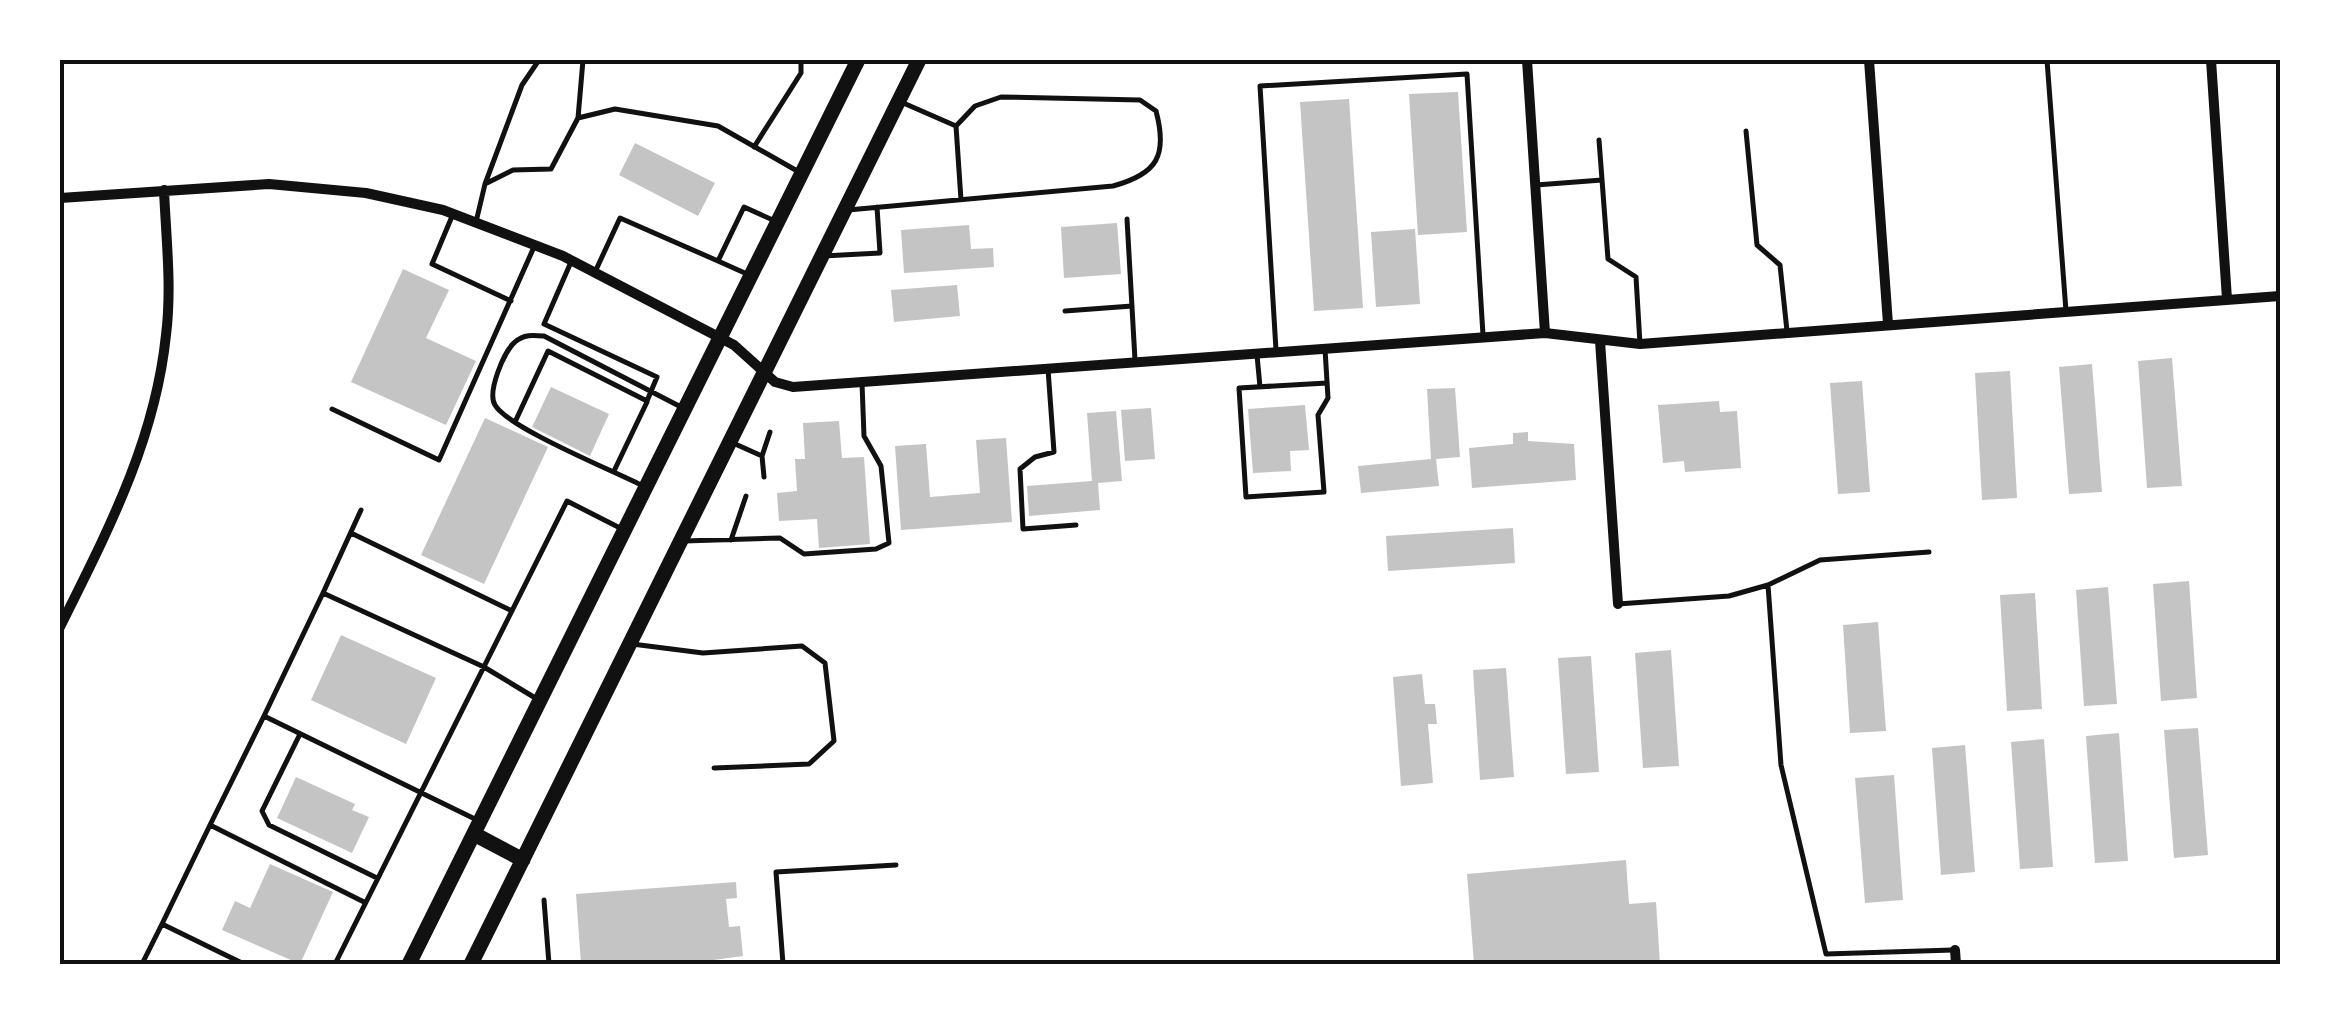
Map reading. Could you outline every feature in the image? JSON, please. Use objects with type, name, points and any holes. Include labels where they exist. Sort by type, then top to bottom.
[{"type":"main road","points":[[409,964],[858,60]]},
{"type":"main road","points":[[471,964],[920,60]]},
{"type":"main road","points":[[477,827],[523,860]]},
{"type":"street","points":[[1527,60],[1546,333]]},
{"type":"street","points":[[1869,60],[1888,324]]},
{"type":"street","points":[[2211,60],[2227,299]]},
{"type":"street","points":[[60,198],[269,184],[366,193],[454,214],[572,261],[720,337],[742,351],[764,374],[793,387],[1546,333],[1640,344],[2280,296]]},
{"type":"street","points":[[60,627],[121,506],[148,431],[166,334],[164,190]]},
{"type":"street","points":[[1600,340],[1618,604]]},
{"type":"street","points":[[1955,950],[1956,964]]},
{"type":"lane","points":[[476,222],[485,184],[522,86],[539,60]]},
{"type":"lane","points":[[485,184],[513,170],[551,169],[578,118],[583,60]]},
{"type":"lane","points":[[754,147],[801,72],[801,60]]},
{"type":"lane","points":[[943,60],[971,60]]},
{"type":"lane","points":[[2047,60],[2066,311]]},
{"type":"lane","points":[[1276,353],[1260,86],[1467,74],[1483,338]]},
{"type":"lane","points":[[845,210],[961,200],[1113,186],[1142,178],[1156,162],[1162,134],[1156,111],[1140,100],[1096,97],[1000,97],[975,106],[956,126],[961,200]]},
{"type":"lane","points":[[899,101],[956,126]]},
{"type":"lane","points":[[578,118],[615,110],[718,126],[802,174]]},
{"type":"lane","points":[[1746,131],[1756,246],[1780,265],[1787,331]]},
{"type":"lane","points":[[1598,140],[1608,259],[1636,277],[1640,344]]},
{"type":"lane","points":[[1536,184],[1602,180]]},
{"type":"lane","points":[[718,261],[744,207],[778,222]]},
{"type":"lane","points":[[822,256],[880,252],[877,207]]},
{"type":"lane","points":[[454,214],[432,264],[511,301]]},
{"type":"lane","points":[[594,273],[620,218],[750,276]]},
{"type":"lane","points":[[1127,219],[1135,363]]},
{"type":"lane","points":[[332,409],[439,460],[536,245]]},
{"type":"lane","points":[[572,261],[544,324],[657,377],[614,472]]},
{"type":"lane","points":[[1065,311],[1132,306]]},
{"type":"lane","points":[[646,487],[515,422],[495,406],[491,392],[513,343],[529,335],[544,336],[685,408]]},
{"type":"lane","points":[[1324,349],[1327,383],[1328,398],[1318,415],[1324,492],[1246,497],[1239,388],[1327,383]]},
{"type":"lane","points":[[515,422],[548,351],[647,401]]},
{"type":"lane","points":[[1257,354],[1260,387]]},
{"type":"lane","points":[[1048,370],[1054,452],[1035,457],[1020,469],[1023,529],[1076,525]]},
{"type":"lane","points":[[681,541],[780,538],[804,554],[876,549],[889,543],[881,466],[864,436],[862,383]]},
{"type":"lane","points":[[764,477],[762,456],[770,432]]},
{"type":"lane","points":[[730,442],[762,456]]},
{"type":"lane","points":[[731,540],[746,496]]},
{"type":"lane","points":[[335,964],[567,501],[624,530]]},
{"type":"lane","points":[[142,964],[361,510]]},
{"type":"lane","points":[[350,533],[512,610]]},
{"type":"lane","points":[[1618,604],[1730,596],[1768,585],[1820,560],[1929,552]]},
{"type":"lane","points":[[1768,585],[1781,766],[1826,954],[1955,950]]},
{"type":"lane","points":[[322,594],[484,667],[540,700]]},
{"type":"lane","points":[[630,643],[703,653],[802,646],[826,663],[834,741],[809,764],[714,768]]},
{"type":"lane","points":[[264,716],[421,793],[477,827]]},
{"type":"lane","points":[[300,734],[262,811],[269,825],[378,878]]},
{"type":"lane","points":[[210,826],[365,903]]},
{"type":"lane","points":[[783,964],[776,872],[896,865]]},
{"type":"lane","points":[[544,900],[549,964]]},
{"type":"lane","points":[[162,924],[244,964]]},
{"type":"building","points":[[1458,92],[1467,232],[1418,235],[1409,94]]},
{"type":"building","points":[[1349,99],[1363,308],[1314,311],[1300,102]]},
{"type":"building","points":[[635,143],[715,183],[698,216],[619,175]]},
{"type":"building","points":[[1117,223],[1121,274],[1064,278],[1061,227]]},
{"type":"building","points":[[969,225],[971,249],[993,248],[994,267],[904,273],[901,230]]},
{"type":"building","points":[[1415,229],[1420,304],[1376,307],[1371,232]]},
{"type":"building","points":[[403,269],[449,290],[426,338],[476,361],[446,425],[351,382]]},
{"type":"building","points":[[957,285],[960,316],[894,322],[891,290]]},
{"type":"building","points":[[2172,358],[2182,486],[2147,488],[2138,361]]},
{"type":"building","points":[[2092,364],[2102,492],[2069,494],[2059,367]]},
{"type":"building","points":[[2010,371],[2017,498],[1982,500],[1975,373]]},
{"type":"building","points":[[1862,381],[1870,492],[1838,494],[1830,383]]},
{"type":"building","points":[[551,387],[609,414],[590,456],[532,427]]},
{"type":"building","points":[[1455,388],[1460,457],[1436,459],[1439,486],[1361,493],[1358,466],[1431,459],[1427,389]]},
{"type":"building","points":[[1719,401],[1720,412],[1737,411],[1741,468],[1685,472],[1684,461],[1663,463],[1658,405]]},
{"type":"building","points":[[1305,405],[1309,450],[1290,451],[1291,471],[1253,473],[1248,409]]},
{"type":"building","points":[[1151,408],[1155,459],[1125,461],[1121,410]]},
{"type":"building","points":[[1116,411],[1122,481],[1098,483],[1100,510],[1029,516],[1027,486],[1092,481],[1087,413]]},
{"type":"building","points":[[485,418],[548,447],[484,584],[421,555]]},
{"type":"building","points":[[839,421],[842,458],[864,457],[870,544],[819,548],[817,519],[779,521],[777,493],[797,491],[795,459],[805,459],[803,423]]},
{"type":"building","points":[[1528,432],[1528,441],[1574,444],[1576,480],[1472,488],[1469,448],[1513,444],[1513,433]]},
{"type":"building","points":[[1006,438],[1012,522],[901,530],[895,446],[926,444],[930,497],[980,493],[976,440]]},
{"type":"building","points":[[1513,528],[1515,563],[1388,571],[1386,536]]},
{"type":"building","points":[[2189,581],[2197,698],[2161,701],[2153,584]]},
{"type":"building","points":[[2108,587],[2117,704],[2084,706],[2076,590]]},
{"type":"building","points":[[2035,593],[2042,709],[2007,711],[2000,595]]},
{"type":"building","points":[[1878,622],[1886,731],[1850,733],[1843,625]]},
{"type":"building","points":[[341,635],[436,678],[406,744],[311,700]]},
{"type":"building","points":[[1671,650],[1679,766],[1643,768],[1635,653]]},
{"type":"building","points":[[1591,656],[1599,772],[1566,774],[1558,658]]},
{"type":"building","points":[[1506,668],[1514,777],[1480,780],[1473,670]]},
{"type":"building","points":[[1422,674],[1425,704],[1435,704],[1437,724],[1428,724],[1433,783],[1401,786],[1393,677]]},
{"type":"building","points":[[2198,728],[2208,855],[2174,858],[2164,730]]},
{"type":"building","points":[[2119,733],[2128,861],[2095,863],[2086,736]]},
{"type":"building","points":[[2044,739],[2053,867],[2020,869],[2011,742]]},
{"type":"building","points":[[1965,745],[1975,872],[1941,875],[1932,748]]},
{"type":"building","points":[[1894,775],[1903,900],[1865,903],[1855,778]]},
{"type":"building","points":[[296,777],[355,804],[352,810],[369,817],[352,853],[277,818]]},
{"type":"building","points":[[1626,860],[1629,904],[1656,902],[1660,964],[1474,964],[1467,874]]},
{"type":"building","points":[[270,864],[333,892],[300,964],[222,930],[235,901],[250,908]]},
{"type":"building","points":[[736,882],[737,898],[726,899],[729,927],[740,926],[743,956],[684,964],[581,964],[576,894]]}]
